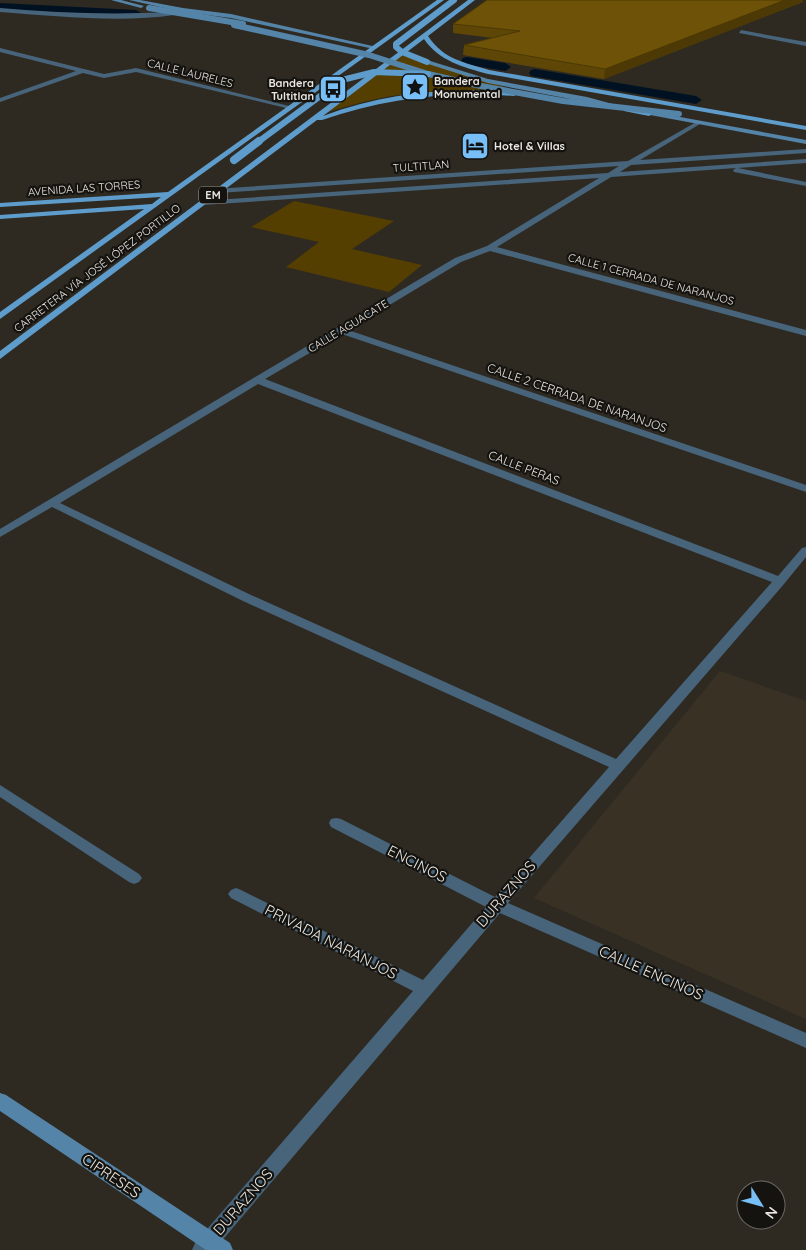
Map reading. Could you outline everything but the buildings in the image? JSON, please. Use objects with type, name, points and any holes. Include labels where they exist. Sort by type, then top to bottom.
[{"type":"main road","name":"CARRETERA VÍA JOSÉ LÓPEZ PORTILLO","points":[[0,316],[441,0]]},
{"type":"main road","points":[[427,62],[402,52],[396,47],[396,44],[398,40],[454,0]]},
{"type":"main road","name":"CARRETERA VÍA JOSÉ LÓPEZ PORTILLO","points":[[0,356],[472,0]]},
{"type":"main road","points":[[425,34],[434,49],[444,57],[488,72],[552,85],[806,128]]},
{"type":"main road","points":[[170,194],[234,160],[342,80],[361,74],[382,71],[428,74]]},
{"type":"main road","points":[[306,124],[343,110],[382,101],[436,94],[471,92],[492,92],[561,99],[649,114]]},
{"type":"main road","name":"AVENIDA LAS TORRES","points":[[0,205],[170,194]]},
{"type":"main road","name":"AVENIDA LAS TORRES","points":[[0,217],[153,206]]},
{"type":"street","points":[[114,0],[149,8],[222,19],[427,62],[466,76],[496,83],[571,95],[698,124],[806,142]]},
{"type":"street","points":[[132,0],[170,8],[231,16],[374,47]]},
{"type":"street","points":[[0,10],[86,17],[172,14],[170,8]]},
{"type":"street","points":[[183,10],[234,25],[369,55],[428,74],[541,98],[679,114],[806,136]]},
{"type":"street","points":[[0,18],[25,12]]},
{"type":"street","points":[[742,32],[806,44]]},
{"type":"street","points":[[0,50],[81,71]]},
{"type":"street","name":"CALLE LAURELES","points":[[0,100],[81,71],[108,76],[128,70],[136,70],[290,108]]},
{"type":"street","points":[[8,91],[17,93]]},
{"type":"street","name":"CALLE AGUACATE","points":[[0,534],[458,260],[490,248],[609,174],[698,124]]},
{"type":"street","name":"TULTITLAN","points":[[218,191],[806,150]]},
{"type":"street","name":"TULTITLAN","points":[[203,202],[806,161]]},
{"type":"street","name":"TULTITLAN","points":[[721,167],[806,184]]},
{"type":"street","name":"CALLE 1 CERRADA DE NARANJOS","points":[[490,248],[806,333]]},
{"type":"street","name":"CALLE 2 CERRADA DE NARANJOS","points":[[340,330],[806,489]]},
{"type":"street","name":"CALLE PERAS","points":[[258,380],[780,581]]},
{"type":"street","points":[[52,503],[248,598],[619,766]]},
{"type":"street","name":"DURAZNOS","points":[[211,1247],[497,904],[806,550]]},
{"type":"street","points":[[0,790],[134,878]]},
{"type":"street","name":"ENCINOS","points":[[336,823],[497,904]]},
{"type":"street","name":"PRIVADA NARANJOS","points":[[236,894],[426,989]]},
{"type":"street","name":"CALLE ENCINOS","points":[[497,904],[806,1041]]},
{"type":"street","name":"CIPRESES","points":[[0,1101],[211,1247]]},
{"type":"shaded area","points":[[407,52],[519,92],[455,91],[407,94],[375,99],[327,112]]},
{"type":"shaded area","points":[[294,201],[394,221],[352,249],[422,265],[389,292],[286,267],[319,242],[251,227]]},
{"type":"shaded area","points":[[720,671],[806,701],[806,1019],[534,898]]},
{"type":"waterway","points":[[0,6],[136,13]]},
{"type":"waterway","points":[[467,61],[505,67]]},
{"type":"waterway","points":[[535,73],[696,100]]},
{"type":"place","name":"Bandera Monumental","points":[[415,87]]},
{"type":"place","name":"Bandera Tultitlan","points":[[333,89]]},
{"type":"place","name":"Hotel & Villas","points":[[475,146]]}]
